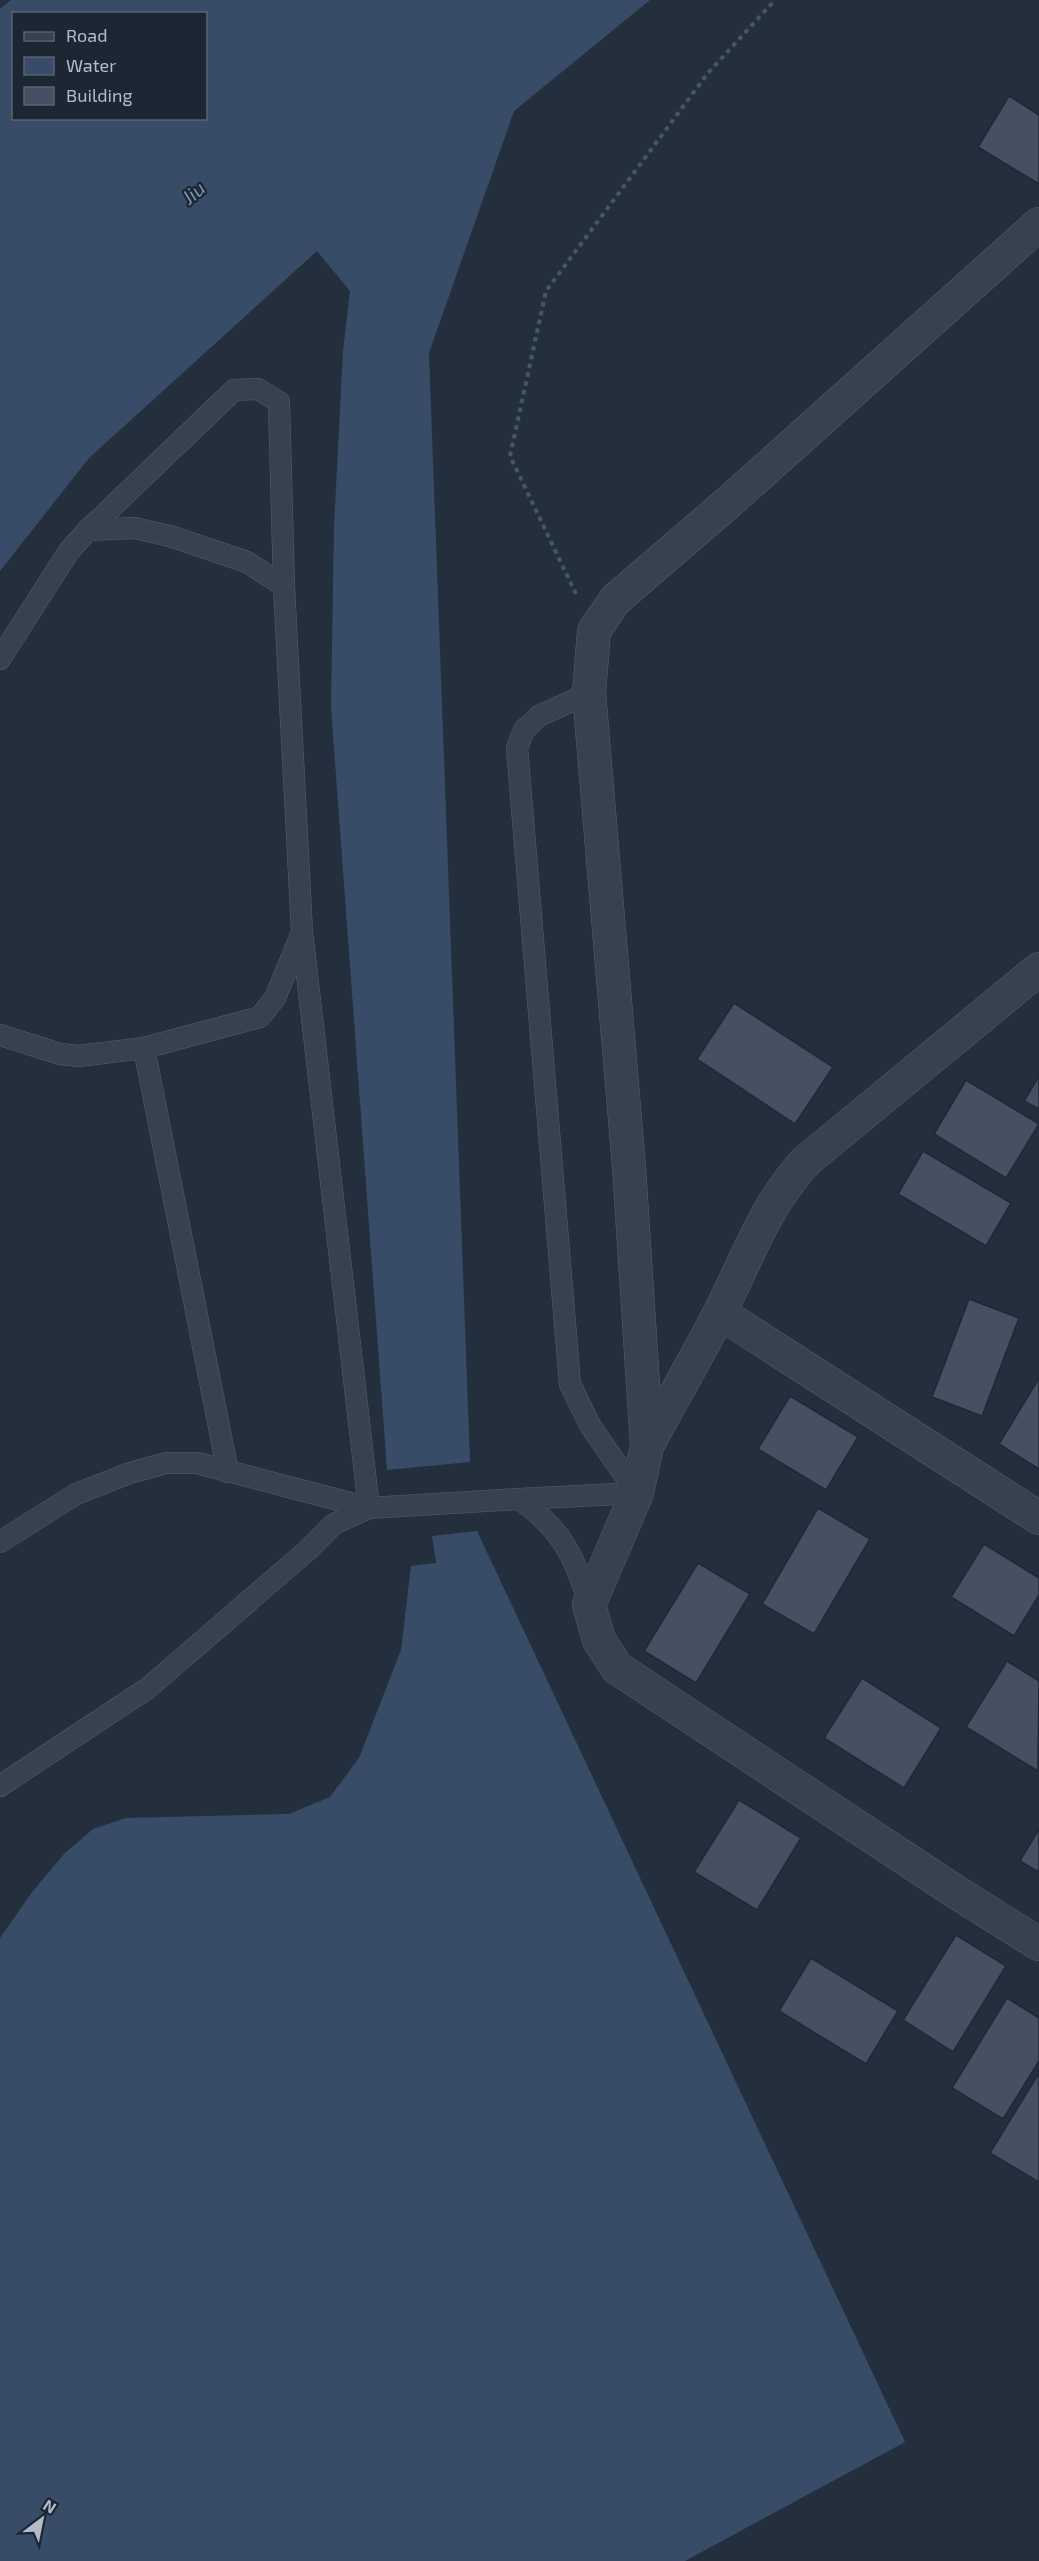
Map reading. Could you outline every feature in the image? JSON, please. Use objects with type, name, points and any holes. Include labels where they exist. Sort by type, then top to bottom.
[{"type":"street","points":[[1039,224],[739,493],[615,600],[594,631],[589,693],[628,1156],[647,1446],[637,1492],[589,1605],[599,1640],[617,1668],[956,1892],[1039,1944]]},
{"type":"street","points":[[647,1446],[720,1313],[768,1211],[785,1184],[806,1161],[1039,969]]},
{"type":"street","points":[[720,1313],[1039,1518]]},
{"type":"lane","points":[[0,659],[69,551],[234,390],[258,389],[279,402],[284,586],[303,932],[369,1508]]},
{"type":"lane","points":[[88,530],[134,528],[170,536],[247,562],[284,586]]},
{"type":"lane","points":[[589,693],[539,716],[524,730],[517,748],[570,1384],[591,1427],[637,1492]]},
{"type":"lane","points":[[0,1035],[60,1054],[79,1056],[144,1048],[260,1017],[275,998],[303,932]]},
{"type":"lane","points":[[144,1048],[228,1472]]},
{"type":"lane","points":[[0,1542],[76,1494],[130,1473],[166,1463],[197,1463],[369,1508],[637,1492]]},
{"type":"lane","points":[[519,1499],[539,1513],[561,1538],[579,1570],[589,1605]]},
{"type":"lane","points":[[0,1786],[148,1688],[308,1550],[334,1524],[369,1508]]},
{"type":"path","points":[[594,631],[510,456],[546,291],[708,73],[776,0]]},
{"type":"water","name":"Jiu","points":[[11,0],[650,0],[514,111],[429,353],[470,1462],[387,1470],[331,707],[334,527],[343,351],[350,291],[317,251],[89,458],[0,571],[0,9]]},
{"type":"water","points":[[477,1531],[905,2442],[685,2561],[0,2561],[0,1938],[33,1891],[64,1854],[93,1829],[126,1818],[289,1814],[330,1797],[359,1758],[401,1650],[411,1566],[436,1563],[432,1536]]},
{"type":"building","points":[[1009,96],[1039,115],[1039,184],[978,147]]},
{"type":"building","points":[[734,1003],[833,1067],[795,1124],[697,1059]]},
{"type":"building","points":[[1039,1076],[1039,1109],[1024,1101]]},
{"type":"building","points":[[966,1080],[1039,1124],[1006,1178],[934,1134]]},
{"type":"building","points":[[923,1151],[1011,1203],[986,1246],[898,1194]]},
{"type":"building","points":[[969,1299],[1019,1318],[982,1416],[932,1397]]},
{"type":"building","points":[[1039,1381],[1039,1469],[999,1444]]},
{"type":"building","points":[[790,1396],[858,1437],[826,1490],[758,1449]]},
{"type":"building","points":[[818,1508],[870,1539],[814,1634],[762,1604]]},
{"type":"building","points":[[984,1544],[1039,1578],[1039,1595],[1014,1636],[951,1597]]},
{"type":"building","points":[[698,1563],[750,1594],[696,1683],[644,1651]]},
{"type":"building","points":[[1007,1661],[1039,1681],[1038,1771],[966,1727]]},
{"type":"building","points":[[862,1678],[941,1728],[904,1788],[824,1738]]},
{"type":"building","points":[[739,1800],[801,1838],[757,1910],[694,1872]]},
{"type":"building","points":[[1039,1829],[1039,1872],[1020,1861]]},
{"type":"building","points":[[956,1935],[1006,1966],[953,2052],[903,2020]]},
{"type":"building","points":[[811,1958],[898,2011],[866,2064],[779,2011]]},
{"type":"building","points":[[1007,1998],[1039,2018],[1039,2061],[1003,2119],[952,2088]]},
{"type":"building","points":[[1039,2073],[1039,2182],[990,2153]]}]
